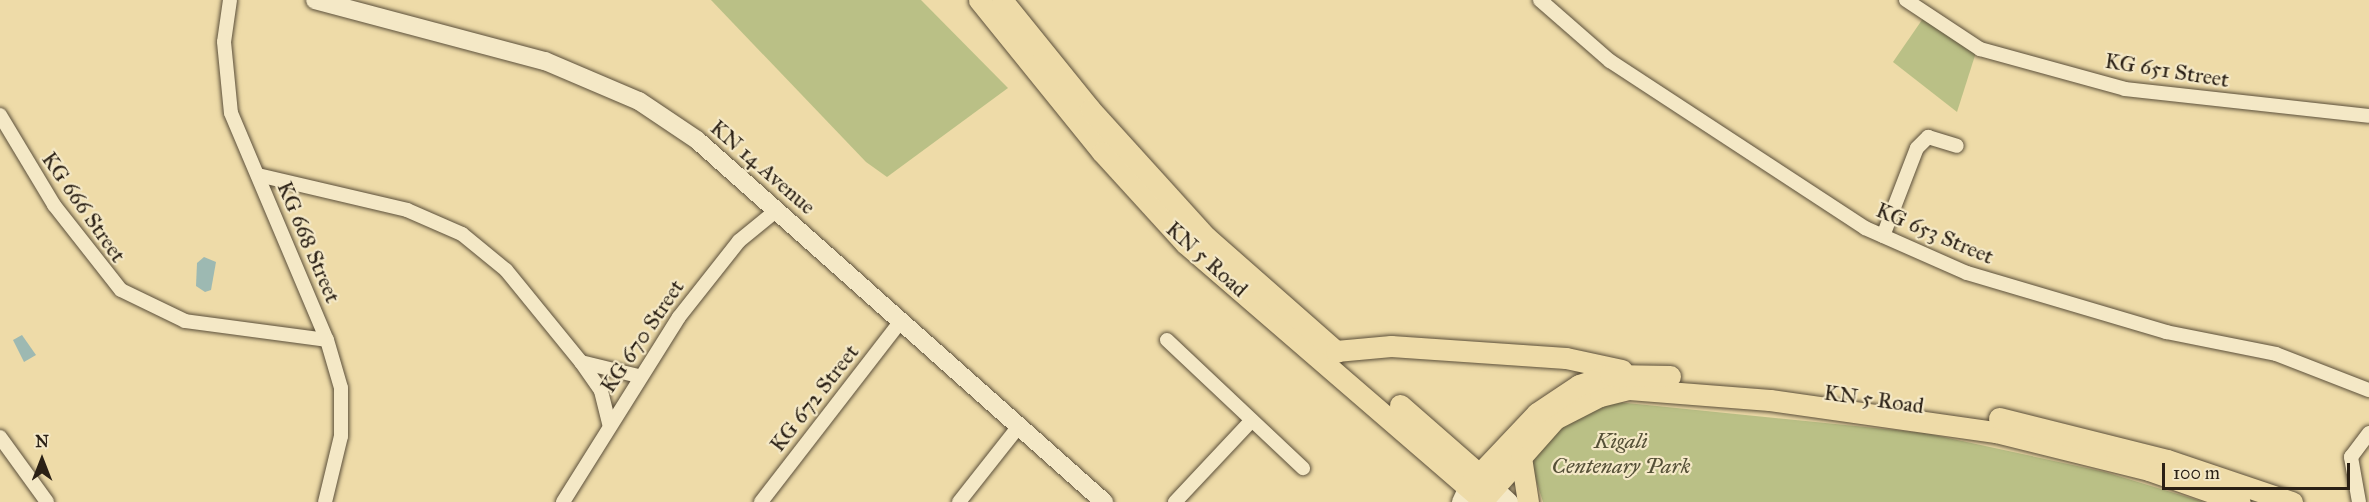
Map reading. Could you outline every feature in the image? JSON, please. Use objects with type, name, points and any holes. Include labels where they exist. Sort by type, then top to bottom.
[{"type":"main road","name":"KN 14 Avenue","points":[[315,0],[593,78],[698,140],[1104,502]]},
{"type":"main road","name":"KN 5 Road","points":[[979,0],[1102,152],[1185,243],[1483,494]]},
{"type":"main road","name":"KN 5 Road","points":[[1002,0],[1090,109],[1206,237],[1336,351],[1483,494]]},
{"type":"main road","points":[[1336,351],[1391,346],[1566,358],[1637,374]]},
{"type":"main road","name":"KN 5 Road","points":[[1483,494],[1555,399],[1594,378],[1637,374],[1838,393],[1983,415],[2167,460],[2292,502]]},
{"type":"main road","name":"KN 5 Road","points":[[1483,494],[1574,407],[1629,389],[1670,389],[1996,432],[2149,470],[2240,502]]},
{"type":"main road","points":[[1521,457],[1528,502]]},
{"type":"street","name":"KG 668 Street","points":[[230,0],[224,42],[226,94],[237,134],[258,175],[327,340],[342,407],[337,462],[325,502]]},
{"type":"street","name":"KG 653 Street","points":[[1540,0],[1610,61],[1883,236],[1967,273],[2166,332],[2276,354],[2369,390]]},
{"type":"street","name":"KG 651 Street","points":[[1906,0],[1980,49],[2125,90],[2369,116]]},
{"type":"street","name":"KG 666 Street","points":[[0,115],[54,205],[121,290],[185,321],[327,340]]},
{"type":"street","points":[[1883,236],[1917,148],[1928,137],[1957,146]]},
{"type":"street","points":[[258,175],[407,210],[462,234],[506,270],[581,362],[601,391],[609,424]]},
{"type":"street","name":"KG 670 Street","points":[[562,502],[638,376],[727,253],[777,210]]},
{"type":"street","name":"KG 672 Street","points":[[762,502],[900,321]]},
{"type":"street","points":[[1167,340],[1303,468]]},
{"type":"street","points":[[581,362],[638,376]]},
{"type":"street","points":[[1175,502],[1251,421]]},
{"type":"street","points":[[960,502],[1019,426]]},
{"type":"street","points":[[2359,502],[2351,457],[2369,433]]},
{"type":"street","points":[[0,437],[47,502]]},
{"type":"green space","points":[[711,0],[921,0],[1008,88],[887,177],[866,162]]},
{"type":"green space","points":[[1924,17],[1978,46],[1957,112],[1893,62]]},
{"type":"green space","name":"Kigali Centenary Park","points":[[1617,402],[1925,433],[2105,472],[2204,502],[1543,502],[1529,458],[1573,416]]},
{"type":"water","points":[[204,257],[216,262],[211,290],[205,292],[196,286],[197,263]]},
{"type":"water","points":[[22,335],[36,355],[24,362],[13,340]]}]
